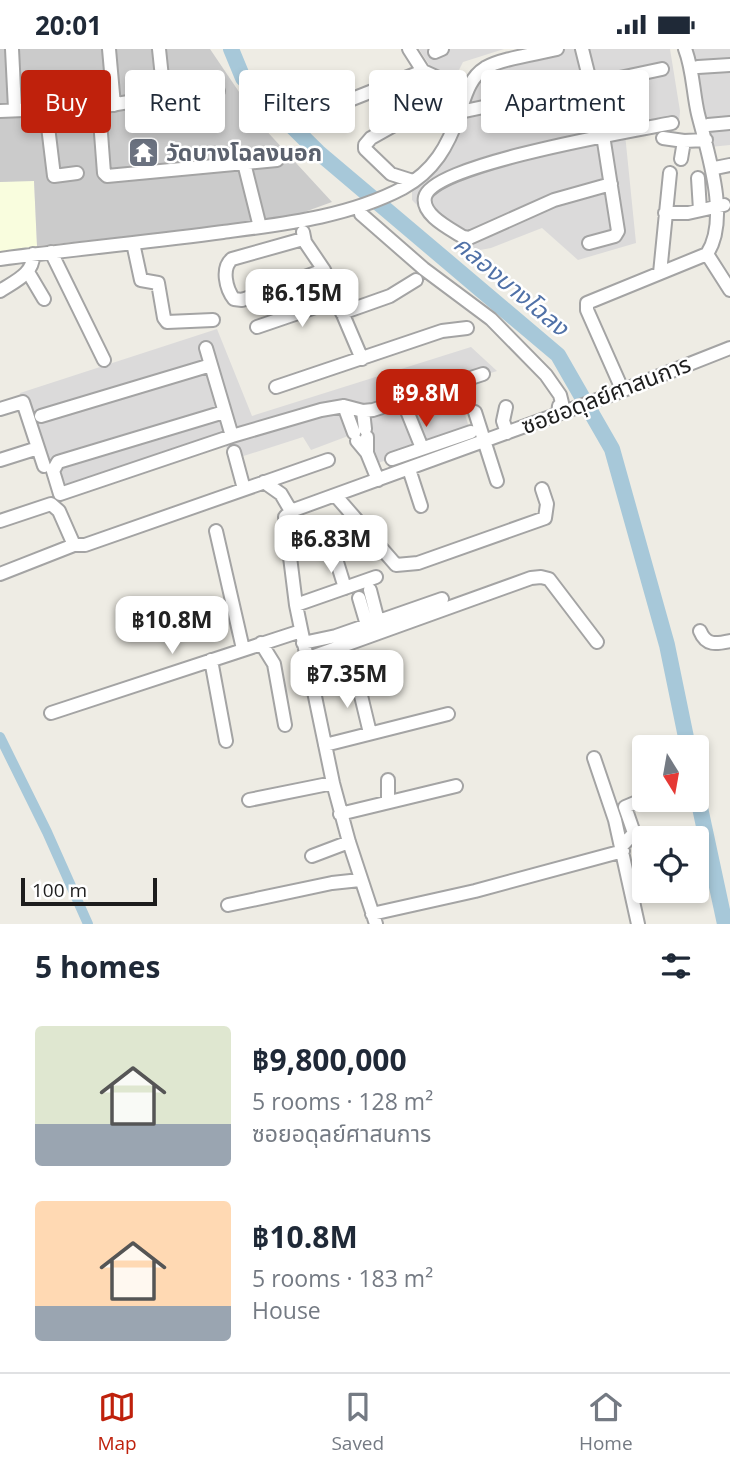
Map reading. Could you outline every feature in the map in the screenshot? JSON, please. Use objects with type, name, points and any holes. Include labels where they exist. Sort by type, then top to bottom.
[{"type":"street","points":[[12,49],[15,109]]},
{"type":"street","points":[[109,49],[114,105]]},
{"type":"street","points":[[159,49],[161,70]]},
{"type":"street","points":[[409,49],[421,70]]},
{"type":"street","points":[[467,91],[478,74],[487,67],[557,49]]},
{"type":"street","points":[[582,49],[587,70]]},
{"type":"street","points":[[619,391],[587,303],[707,254],[726,222],[726,199],[698,112],[685,49]]},
{"type":"street","points":[[698,67],[730,65]]},
{"type":"street","points":[[649,72],[662,69]]},
{"type":"street","points":[[111,105],[125,103]]},
{"type":"street","points":[[0,111],[21,109]]},
{"type":"street","points":[[611,184],[554,200],[469,238],[463,237],[432,215],[425,205],[428,190],[456,175],[518,154],[672,123]]},
{"type":"street","points":[[708,125],[730,123]]},
{"type":"street","points":[[49,133],[54,176],[77,173]]},
{"type":"street","points":[[101,133],[104,173],[107,176],[276,160]]},
{"type":"street","points":[[380,133],[371,138],[365,149],[391,174],[413,181]]},
{"type":"street","points":[[0,259],[260,227],[333,213],[402,188],[413,181],[436,162],[451,133]]},
{"type":"street","points":[[589,243],[615,236],[618,230],[603,135]]},
{"type":"street","points":[[663,138],[706,140]]},
{"type":"street","points":[[681,159],[684,141]]},
{"type":"street","points":[[244,163],[260,227]]},
{"type":"street","points":[[715,168],[730,165]]},
{"type":"street","points":[[660,273],[670,173]]},
{"type":"street","points":[[698,179],[700,210]]},
{"type":"street","points":[[665,213],[688,213],[726,199]]},
{"type":"street","points":[[361,214],[424,269],[491,319],[545,375],[560,395],[560,414]]},
{"type":"street","points":[[301,221],[303,239],[324,270],[362,359]]},
{"type":"street","points":[[303,239],[232,260],[225,270],[229,293],[234,299],[242,300],[324,270]]},
{"type":"street","points":[[134,243],[141,280],[158,283],[167,322],[213,320]]},
{"type":"street","points":[[51,252],[104,360]]},
{"type":"street","points":[[0,291],[28,272],[32,267],[33,254]]},
{"type":"street","points":[[707,254],[730,290]]},
{"type":"street","points":[[28,272],[44,299]]},
{"type":"street","points":[[342,313],[390,296],[416,280]]},
{"type":"street","points":[[257,327],[336,300]]},
{"type":"street","points":[[276,387],[442,331],[467,328]]},
{"type":"street","points":[[206,348],[232,436]]},
{"type":"street","name":"ซอยอดุลย์ศาสนการ","points":[[291,511],[560,414],[730,348]]},
{"type":"street","points":[[41,417],[211,365]]},
{"type":"street","points":[[225,412],[58,462],[53,471],[60,494],[232,436],[321,410],[344,406],[363,411],[403,401],[483,374]]},
{"type":"street","points":[[403,401],[422,448]]},
{"type":"street","points":[[0,409],[23,402],[44,465]]},
{"type":"street","points":[[344,406],[361,435],[378,480]]},
{"type":"street","points":[[506,407],[503,421],[507,433]]},
{"type":"street","points":[[361,435],[363,411]]},
{"type":"street","points":[[475,412],[497,481]]},
{"type":"street","points":[[392,459],[471,432]]},
{"type":"street","points":[[0,460],[38,447]]},
{"type":"street","points":[[234,452],[244,489]]},
{"type":"street","points":[[0,574],[74,545],[85,545],[328,460]]},
{"type":"street","points":[[409,469],[421,506]]},
{"type":"street","points":[[264,482],[281,494],[291,511],[284,522],[306,659],[340,814],[374,919],[622,849],[634,833],[625,807],[632,804]]},
{"type":"street","points":[[335,495],[396,565],[418,563],[545,518],[547,504],[542,489]]},
{"type":"street","points":[[0,521],[51,504],[60,511],[74,545]]},
{"type":"street","points":[[0,513],[14,509]]},
{"type":"street","points":[[216,531],[243,649]]},
{"type":"street","points":[[337,562],[345,588]]},
{"type":"street","points":[[296,605],[376,577]]},
{"type":"street","points":[[306,659],[531,578],[541,577],[549,579],[597,642]]},
{"type":"street","points":[[364,594],[372,623]]},
{"type":"street","points":[[51,713],[261,643],[302,637],[330,638],[442,599]]},
{"type":"street","points":[[699,631],[703,639],[712,643],[730,641]]},
{"type":"street","points":[[261,643],[274,664],[285,725]]},
{"type":"street","points":[[211,660],[226,741]]},
{"type":"street","points":[[357,679],[370,733]]},
{"type":"street","points":[[325,745],[448,714]]},
{"type":"street","points":[[594,758],[622,849],[638,924]]},
{"type":"street","points":[[387,780],[388,802]]},
{"type":"street","points":[[249,800],[333,783]]},
{"type":"street","points":[[340,814],[456,786]]},
{"type":"street","points":[[312,856],[348,842]]},
{"type":"street","points":[[228,905],[360,880]]},
{"type":"shaded area","name":"วัดบางโฉลงนอก","points":[[0,49],[210,49],[224,70],[125,70],[125,133],[225,133],[225,71],[239,92],[239,133],[268,133],[332,202],[285,219],[37,246],[34,181],[0,182]]},
{"type":"shaded area","points":[[419,49],[504,49],[463,62],[459,70],[432,70]]},
{"type":"shaded area","points":[[556,49],[670,49],[680,111],[679,124],[649,130],[649,70],[493,70]]},
{"type":"shaded area","points":[[686,49],[730,49],[730,145],[710,147]]},
{"type":"shaded area","points":[[481,74],[481,133],[630,133],[625,134],[636,243],[578,260],[542,228],[480,250],[466,245],[412,200],[412,186],[427,173],[446,133],[467,133],[467,88],[472,77]]},
{"type":"shaded area","points":[[34,180],[37,246],[0,252],[0,182]]},
{"type":"shaded area","points":[[217,329],[252,416],[471,347],[497,371],[456,384],[470,431],[378,463],[364,430],[311,450],[303,437],[231,460],[225,443],[54,495],[20,393]]},
{"type":"waterway","name":"คลองบางโฉลง","points":[[231,49],[243,78],[318,152],[558,355],[612,449],[667,645],[686,735]]},
{"type":"waterway","points":[[0,737],[88,924]]},
{"type":"waterway","name":"คลองบางโฉลง","points":[[701,812],[725,924]]},
{"type":"place","name":"วัดบางโฉลงนอก","points":[[143,153]]}]
